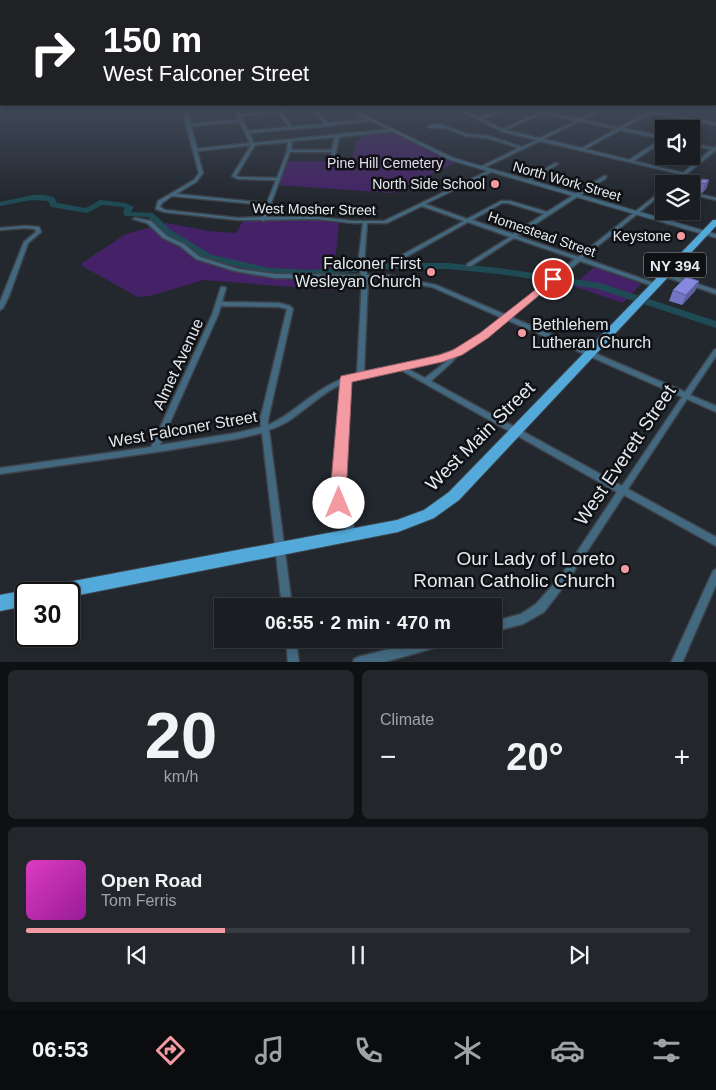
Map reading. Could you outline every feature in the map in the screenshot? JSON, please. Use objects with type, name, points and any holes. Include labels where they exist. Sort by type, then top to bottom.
[{"type":"main road","name":"NY 394","points":[[705,233],[716,222]]},
{"type":"main road","name":"West Main Street","points":[[80,588],[398,526],[429,514],[454,496],[705,233]]},
{"type":"main road","points":[[0,603],[15,600]]},
{"type":"street","points":[[172,195],[200,176],[201,173],[192,138]]},
{"type":"street","points":[[250,138],[253,145]]},
{"type":"street","points":[[196,150],[319,138]]},
{"type":"street","points":[[331,165],[337,138]]},
{"type":"street","name":"North Work Street","points":[[409,138],[452,159],[716,236]]},
{"type":"street","points":[[491,138],[523,148]]},
{"type":"street","points":[[535,138],[684,174],[716,149]]},
{"type":"street","points":[[583,149],[603,138]]},
{"type":"street","points":[[481,168],[540,139]]},
{"type":"street","points":[[263,220],[290,141]]},
{"type":"street","points":[[630,161],[655,144]]},
{"type":"street","points":[[253,145],[234,176],[238,178],[277,178]]},
{"type":"street","points":[[700,146],[716,149]]},
{"type":"street","points":[[288,151],[334,151]]},
{"type":"street","points":[[527,181],[556,164]]},
{"type":"street","name":"West Mosher Street","points":[[172,195],[160,202],[158,207],[168,212],[232,219],[318,218],[365,222],[390,220],[490,171]]},
{"type":"street","points":[[469,266],[605,177]]},
{"type":"street","points":[[172,195],[268,204]]},
{"type":"street","points":[[700,196],[716,199]]},
{"type":"street","name":"West Falconer Street","points":[[0,471],[154,449],[265,429],[292,416],[323,390],[346,379],[442,358],[458,352],[484,336],[505,317],[655,197]]},
{"type":"street","points":[[404,256],[504,201],[548,214]]},
{"type":"street","name":"Homestead Street","points":[[423,204],[655,285]]},
{"type":"street","points":[[135,219],[152,224],[165,237],[182,245],[198,258],[237,270],[275,276],[363,271],[434,286],[716,409]]},
{"type":"street","points":[[360,375],[365,222]]},
{"type":"street","points":[[0,229],[30,227],[37,228],[39,232],[26,242],[0,308]]},
{"type":"street","points":[[665,275],[716,292]]},
{"type":"street","name":"Almet Avenue","points":[[154,449],[220,304],[223,288]]},
{"type":"street","points":[[220,304],[288,307],[290,313],[266,410],[265,429],[286,598]]},
{"type":"street","name":"West Everett Street","points":[[502,624],[523,619],[540,608],[564,579],[716,351]]},
{"type":"street","points":[[426,381],[458,352]]},
{"type":"street","points":[[400,367],[716,542]]},
{"type":"street","points":[[346,379],[338,495],[352,535]]},
{"type":"street","points":[[676,662],[716,574]]},
{"type":"street","points":[[292,648],[294,662]]},
{"type":"street","points":[[358,662],[413,648]]},
{"type":"green space","name":"Pine Hill Cemetery","points":[[360,138],[402,138],[455,163],[392,193],[278,185],[288,161],[352,162],[356,141]]},
{"type":"green space","points":[[320,220],[339,223],[332,290],[203,280],[150,296],[138,297],[82,266],[82,263],[126,234],[167,223],[208,231],[236,233],[243,221]]},
{"type":"green space","points":[[594,267],[641,284],[623,303],[573,286]]},
{"type":"building","points":[[703,179],[709,180],[705,184],[700,181]]},
{"type":"building","points":[[686,277],[699,281],[686,295],[673,290]]},
{"type":"waterway","points":[[0,204],[44,197],[51,199],[54,205],[87,211],[100,202],[125,205],[130,207],[127,212],[128,214],[150,215],[168,232],[209,257],[270,271],[312,273],[386,266],[448,266],[499,271],[600,286],[716,325]]},
{"type":"place","name":"North Side School","points":[[495,184]]},
{"type":"place","name":"Keystone","points":[[681,236]]},
{"type":"place","name":"Falconer First Wesleyan Church","points":[[431,272]]},
{"type":"place","name":"Bethlehem Lutheran Church","points":[[522,333]]},
{"type":"place","name":"Our Lady of Loreto Roman Catholic Church","points":[[625,569]]},
{"type":"route","points":[[339,503],[346,379],[442,358],[458,352],[484,336],[553,279]]}]
